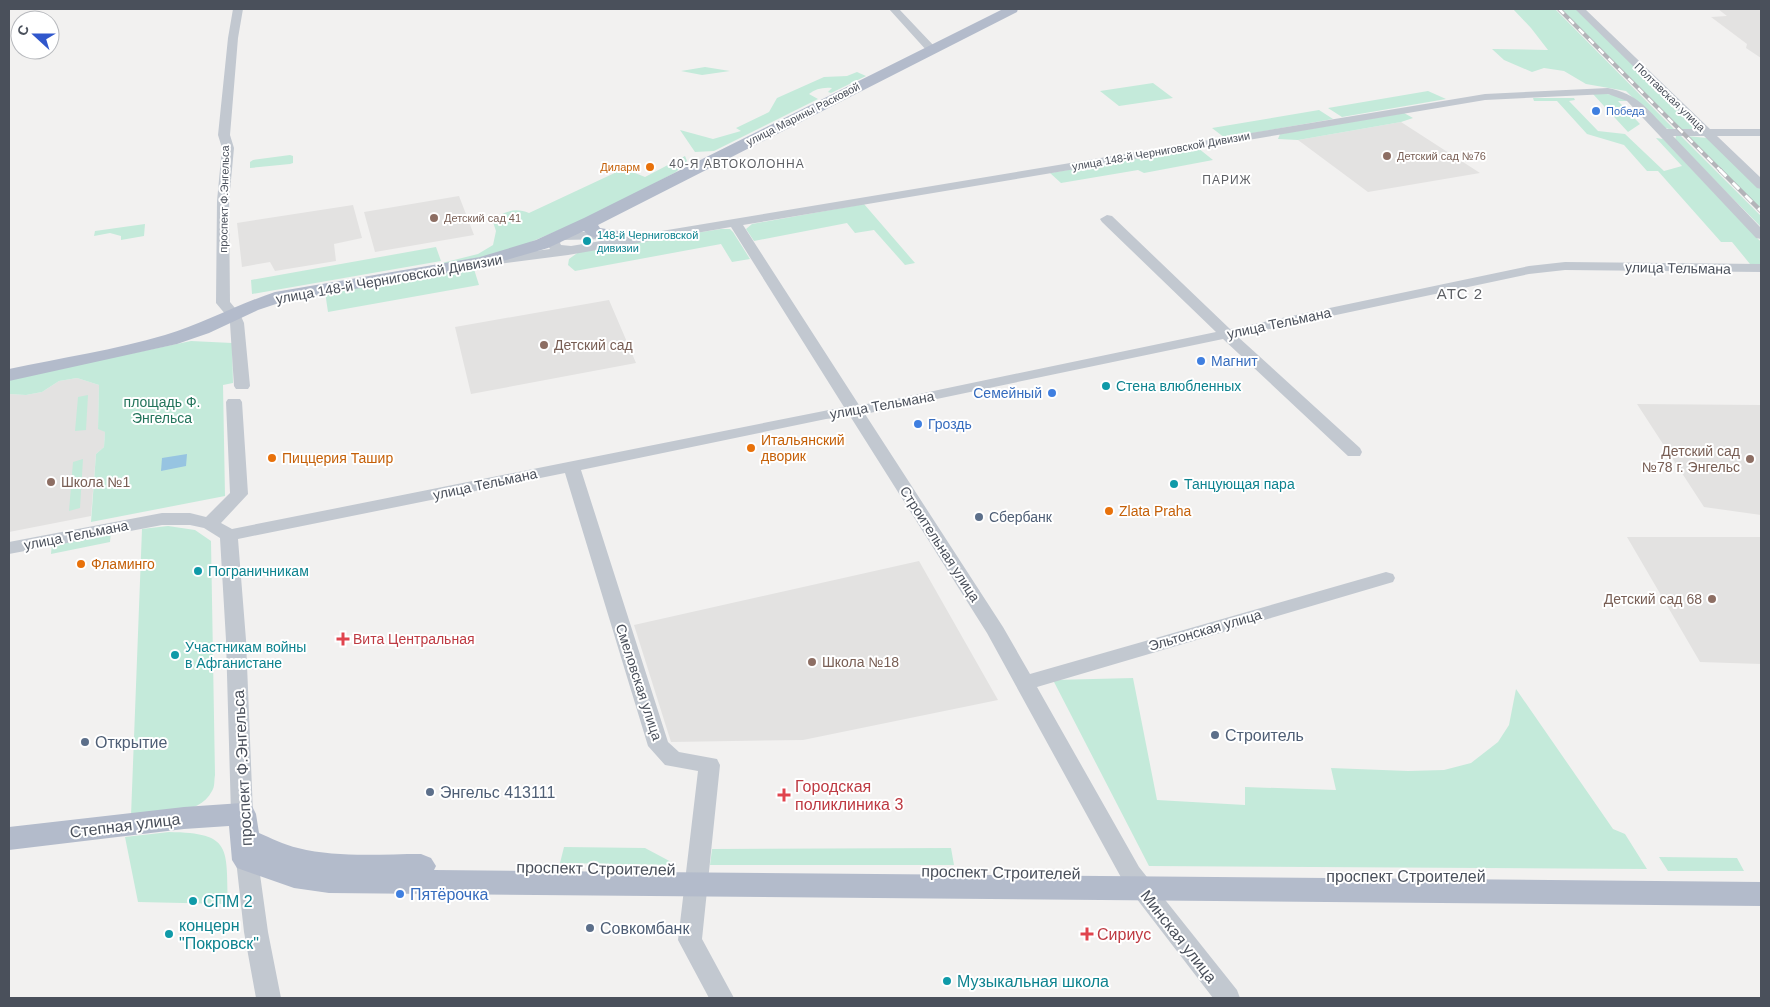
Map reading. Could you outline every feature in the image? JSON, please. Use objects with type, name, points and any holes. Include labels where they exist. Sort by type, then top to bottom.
[{"type":"main road","name":"улица Марины Расковой","points":[[482,262],[518,252],[559,237],[1012,9]]},
{"type":"main road","name":"улица 148-й Черниговской Дивизии","points":[[590,222],[589,226],[594,232],[612,235]]},
{"type":"main road","name":"улица 148-й Черниговской Дивизии","points":[[9,375],[170,340],[282,296],[482,262]]},
{"type":"main road","name":"Степная улица","points":[[9,839],[184,818],[244,838]]},
{"type":"main road","name":"проспект Строителей","points":[[244,838],[294,876],[329,881],[696,877],[1137,881],[1761,894]]},
{"type":"main road","name":"проспект Строителей","points":[[1137,881],[1761,879]]},
{"type":"street","name":"проспект Ф.Энгельса","points":[[238,9],[233,38],[224,135],[228,148],[224,201],[223,304],[233,314],[237,323],[242,386]]},
{"type":"street","points":[[894,9],[931,49]]},
{"type":"street","name":"Полтавская улица","points":[[1580,9],[1761,185]]},
{"type":"street","name":"улица 148-й Черниговской Дивизии","points":[[482,262],[571,250],[735,223],[1484,97],[1608,91],[1631,99],[1664,133]]},
{"type":"street","points":[[1664,133],[1761,132]]},
{"type":"street","points":[[1664,133],[1761,234]]},
{"type":"street","points":[[1107,219],[1215,321],[1227,335],[1354,452]]},
{"type":"street","name":"Строительная улица","points":[[735,223],[996,632],[1137,881]]},
{"type":"street","name":"улица 148-й Черниговской Дивизии","points":[[559,237],[691,230]]},
{"type":"street","points":[[559,237],[553,242],[556,248],[571,250]]},
{"type":"street","name":"улица Тельмана","points":[[9,548],[162,519],[190,519],[210,524],[229,535],[826,414],[881,407],[1530,270],[1566,266],[1761,268]]},
{"type":"street","points":[[210,524],[239,494],[234,402]]},
{"type":"street","name":"Смеловская улица","points":[[571,466],[659,746],[673,759],[709,766],[696,877]]},
{"type":"street","name":"проспект Ф.Энгельса","points":[[229,535],[236,640],[244,838],[256,932],[269,998]]},
{"type":"street","name":"Эльтонская улица","points":[[1025,682],[1386,578]]},
{"type":"street","points":[[696,877],[690,940],[722,998]]},
{"type":"street","name":"Минская улица","points":[[1137,881],[1228,998]]},
{"type":"shaded area","points":[[1718,9],[1761,9],[1761,58],[1746,48],[1747,44],[1711,17],[1727,16]]},
{"type":"shaded area","name":"Детский сад №76","points":[[1401,122],[1480,173],[1368,192],[1298,140]]},
{"type":"shaded area","points":[[459,196],[474,235],[375,252],[364,212]]},
{"type":"shaded area","points":[[353,205],[362,238],[334,244],[336,261],[275,271],[270,262],[242,267],[237,223]]},
{"type":"shaded area","name":"Детский сад","points":[[609,300],[636,363],[471,394],[455,327]]},
{"type":"shaded area","name":"Школа №1","points":[[77,378],[99,385],[98,428],[105,432],[104,447],[96,454],[91,516],[9,532],[9,394],[26,395],[42,392],[59,381]]},
{"type":"shaded area","points":[[1637,404],[1761,405],[1761,515],[1704,507]]},
{"type":"shaded area","name":"Детский сад 68","points":[[1627,537],[1761,537],[1761,664],[1700,662]]},
{"type":"shaded area","name":"Школа №18","points":[[919,561],[998,700],[803,740],[671,742],[634,625]]},
{"type":"green space","points":[[1513,9],[1555,9],[1676,131],[1662,127],[1626,91],[1586,84],[1564,71],[1544,68],[1532,72],[1504,60],[1492,49],[1548,50]]},
{"type":"green space","points":[[1559,9],[1576,9],[1698,129],[1682,131]]},
{"type":"green space","points":[[705,67],[730,71],[702,75],[681,71]]},
{"type":"green space","points":[[857,72],[866,76],[831,93],[828,92],[832,88],[822,88],[814,91],[809,94],[818,99],[714,151],[695,152],[680,130],[713,139],[741,131],[736,128],[769,112],[777,98],[824,77],[847,76]]},
{"type":"green space","points":[[1153,83],[1173,98],[1119,106],[1100,91]]},
{"type":"green space","points":[[1428,91],[1446,99],[1342,117],[1328,108]]},
{"type":"green space","points":[[1592,93],[1610,94],[1627,101],[1618,101],[1640,124],[1628,132]]},
{"type":"green space","points":[[1533,98],[1574,98],[1575,100],[1569,101],[1598,131],[1625,134],[1664,171],[1682,166],[1656,138],[1663,139],[1761,242],[1761,265],[1750,264],[1732,242],[1721,242],[1658,171],[1647,171],[1624,145],[1587,134],[1557,101],[1534,101]]},
{"type":"green space","points":[[1319,110],[1333,119],[1225,138],[1212,128]]},
{"type":"green space","points":[[1404,113],[1413,118],[1401,122],[1298,140],[1278,139],[1280,134]]},
{"type":"green space","points":[[1676,136],[1681,136],[1761,216],[1761,227],[1675,140]]},
{"type":"green space","points":[[1687,136],[1707,138],[1761,188],[1761,210]]},
{"type":"green space","points":[[1198,148],[1213,160],[1144,173],[1138,170],[1061,183],[1050,173]]},
{"type":"green space","points":[[293,156],[293,163],[290,164],[250,168],[250,162],[253,160]]},
{"type":"green space","points":[[685,156],[687,161],[676,172],[595,215],[507,252],[410,271],[478,254],[493,245],[496,231],[492,219],[501,214],[515,210],[529,213],[621,170],[625,169],[645,177]]},
{"type":"green space","points":[[864,204],[915,263],[905,265],[874,230],[855,233],[847,223],[754,241],[746,229],[752,224]]},
{"type":"green space","points":[[145,224],[144,236],[121,240],[121,236],[110,233],[94,236],[95,231]]},
{"type":"green space","points":[[730,229],[733,232],[750,259],[732,262],[721,244],[575,271],[568,265],[569,259],[580,251]]},
{"type":"green space","points":[[436,247],[441,261],[252,294],[251,280]]},
{"type":"green space","points":[[473,266],[479,285],[328,312],[325,292]]},
{"type":"green space","name":"площадь Ф. Энгельса","points":[[191,341],[232,343],[233,383],[223,385],[225,496],[91,522],[96,454],[104,447],[105,432],[98,429],[99,385],[77,378],[59,381],[42,392],[26,395],[9,394],[9,379]]},
{"type":"green space","points":[[88,395],[86,430],[75,431],[78,397]]},
{"type":"green space","points":[[83,459],[80,508],[69,511],[73,462]]},
{"type":"green space","points":[[168,526],[195,530],[211,541],[214,785],[206,799],[187,810],[164,814],[131,816],[142,529]]},
{"type":"green space","points":[[111,532],[110,542],[51,554],[52,543]]},
{"type":"green space","points":[[1133,678],[1157,800],[1245,805],[1245,787],[1336,790],[1331,768],[1408,771],[1444,770],[1471,763],[1498,742],[1509,725],[1516,689],[1613,829],[1625,834],[1647,869],[1149,866],[1053,680]]},
{"type":"green space","points":[[169,832],[205,836],[215,840],[222,847],[227,869],[228,904],[138,902],[125,837]]},
{"type":"green space","points":[[564,847],[645,848],[677,865],[560,863]]},
{"type":"green space","points":[[951,848],[954,865],[710,865],[712,849]]},
{"type":"green space","points":[[1659,857],[1737,858],[1744,871],[1668,871]]},
{"type":"water","points":[[187,454],[186,466],[161,471],[162,458]]},
{"type":"railway","points":[[1559,9],[1761,211]]},
{"type":"place","name":"Победа","points":[[1596,111]]},
{"type":"place","name":"Детский сад №76","points":[[1387,156]]},
{"type":"place","name":"Диларм","points":[[650,167]]},
{"type":"place","name":"Детский сад 41","points":[[434,218]]},
{"type":"place","name":"148-й Черниговской дивизии","points":[[587,241]]},
{"type":"place","name":"Детский сад","points":[[544,345]]},
{"type":"place","name":"Магнит","points":[[1201,361]]},
{"type":"place","name":"Стена влюбленных","points":[[1106,386]]},
{"type":"place","name":"Семейный","points":[[1052,393]]},
{"type":"place","name":"Гроздь","points":[[918,424]]},
{"type":"place","name":"Итальянский дворик","points":[[751,448]]},
{"type":"place","name":"Пиццерия Ташир","points":[[272,458]]},
{"type":"place","name":"Детский сад №78 г. Энгельс","points":[[1750,459]]},
{"type":"place","name":"Школа №1","points":[[51,482]]},
{"type":"place","name":"Танцующая пара","points":[[1174,484]]},
{"type":"place","name":"Zlata Praha","points":[[1109,511]]},
{"type":"place","name":"Сбербанк","points":[[979,517]]},
{"type":"place","name":"Фламинго","points":[[81,564]]},
{"type":"place","name":"Пограничникам","points":[[198,571]]},
{"type":"place","name":"Детский сад 68","points":[[1712,599]]},
{"type":"place","name":"Вита Центральная","points":[[343,639]]},
{"type":"place","name":"Участникам войны в Афганистане","points":[[175,655]]},
{"type":"place","name":"Школа №18","points":[[812,662]]},
{"type":"place","name":"Строитель","points":[[1215,735]]},
{"type":"place","name":"Открытие","points":[[85,742]]},
{"type":"place","name":"Энгельс 413111","points":[[430,792]]},
{"type":"place","name":"Городская поликлиника 3","points":[[784,795]]},
{"type":"place","name":"Пятёрочка","points":[[400,894]]},
{"type":"place","name":"СПМ 2","points":[[193,901]]},
{"type":"place","name":"Совкомбанк","points":[[590,928]]},
{"type":"place","name":"концерн \"Покровск\"","points":[[169,934]]},
{"type":"place","name":"Сириус","points":[[1087,934]]},
{"type":"place","name":"Музыкальная школа","points":[[947,981]]},
{"type":"district","name":"40-Я АВТОКОЛОННА","points":[[737,164]]},
{"type":"district","name":"ПАРИЖ","points":[[1227,180]]},
{"type":"district","name":"АТС 2","points":[[1460,294]]}]
